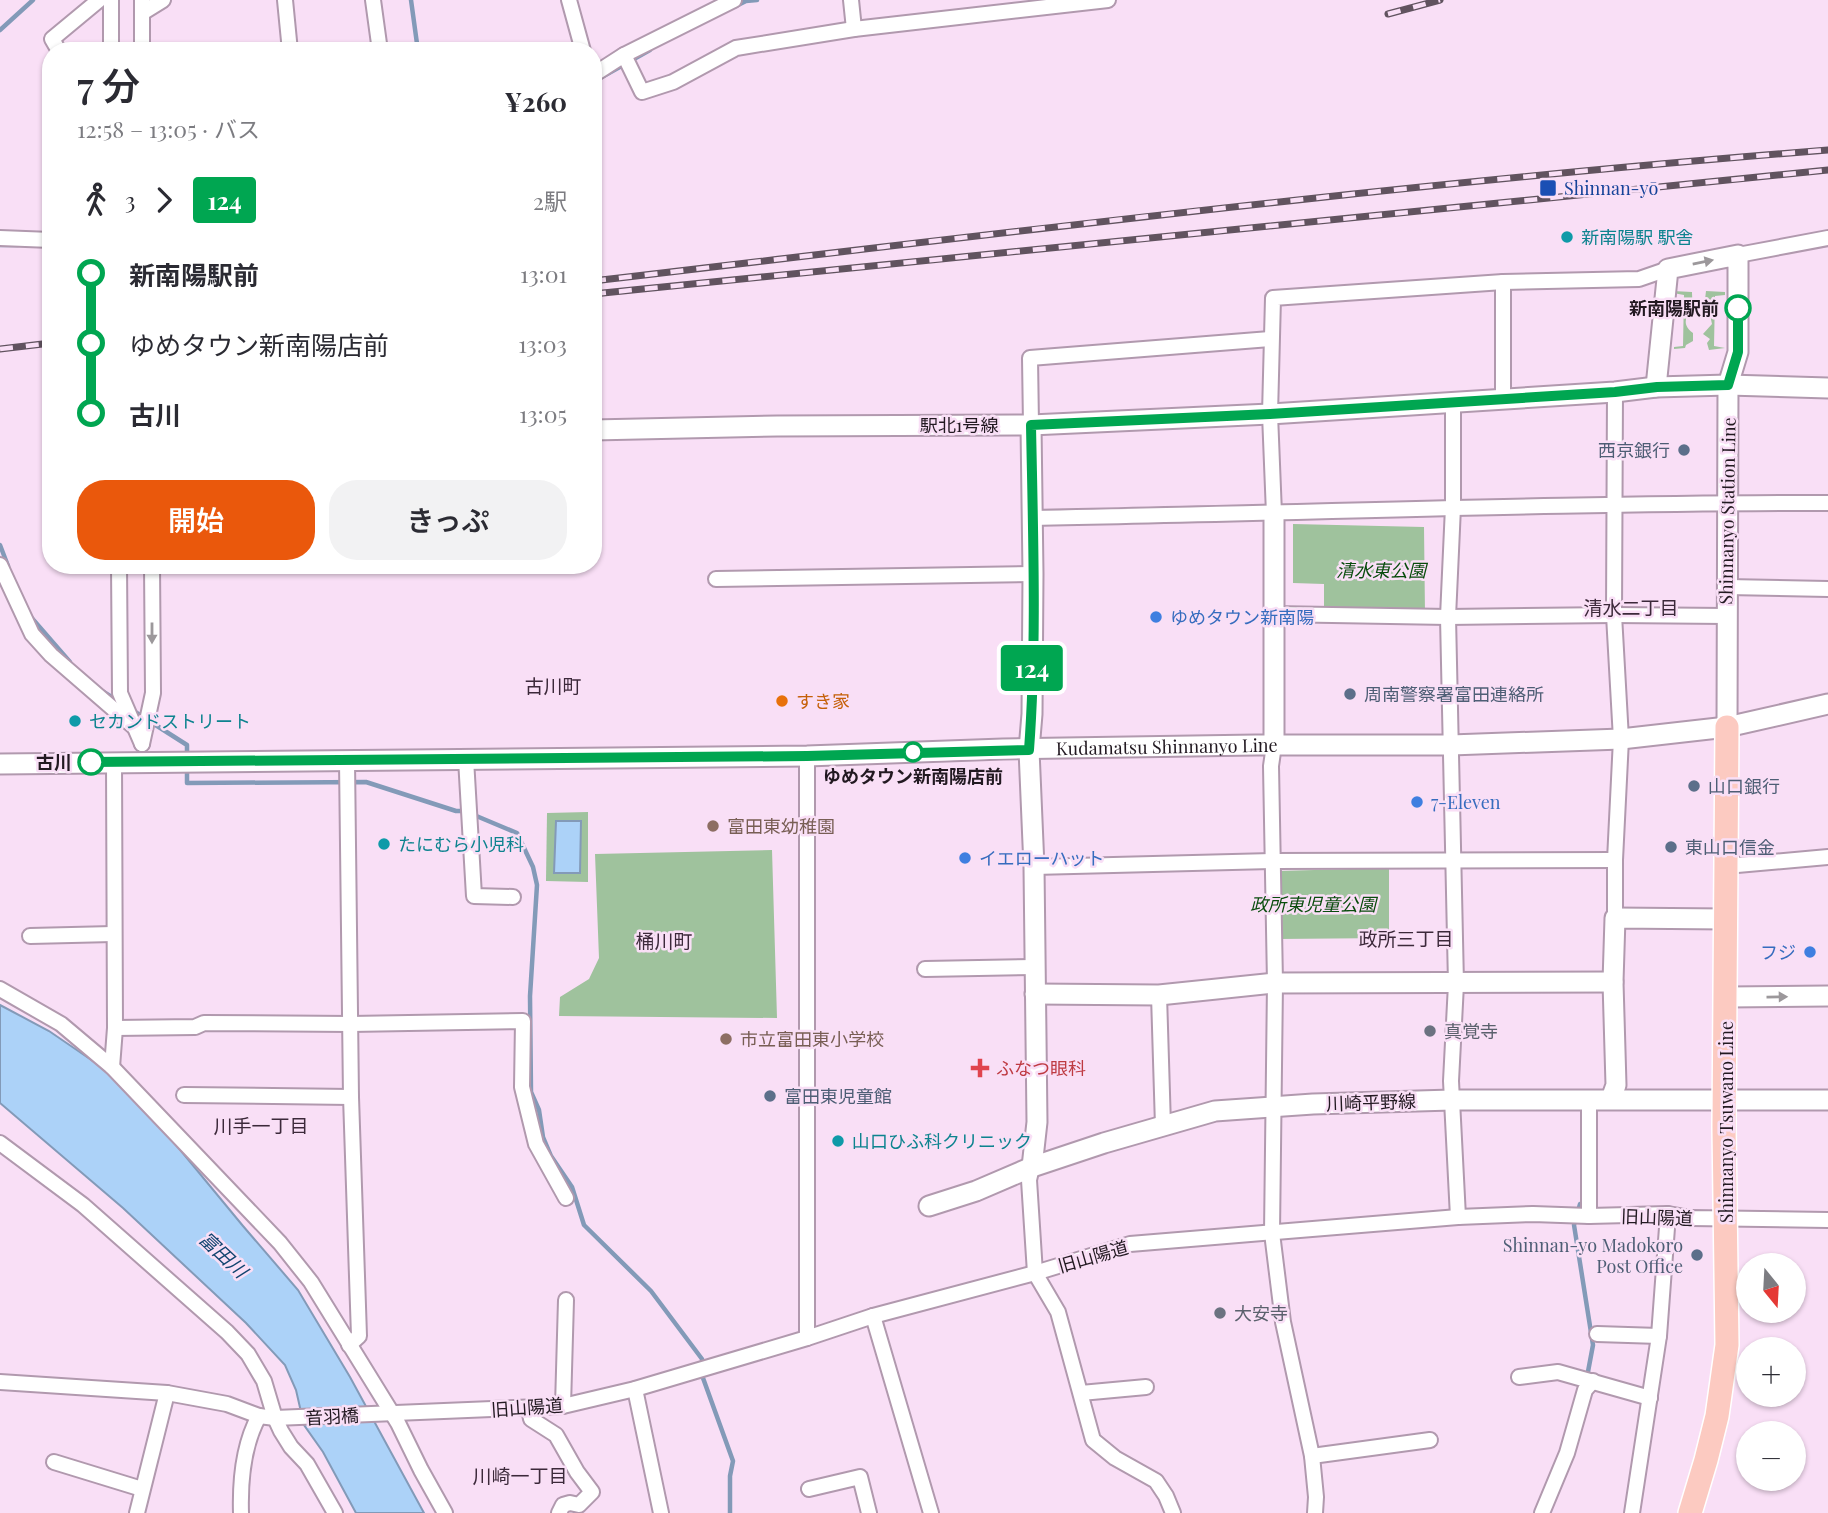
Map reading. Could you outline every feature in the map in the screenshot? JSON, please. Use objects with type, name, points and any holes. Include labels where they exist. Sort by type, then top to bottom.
[{"type":"main road","name":"Shinnanyo Tsuwano Line","points":[[1690,1513],[1706,1461],[1724,1380],[1727,1345],[1727,727]]},
{"type":"street","points":[[54,42],[52,39],[99,0]]},
{"type":"street","points":[[111,0],[111,42]]},
{"type":"street","points":[[142,42],[142,7],[163,0]]},
{"type":"street","points":[[285,0],[289,42]]},
{"type":"street","points":[[373,0],[379,42]]},
{"type":"street","points":[[569,0],[581,42]]},
{"type":"street","points":[[602,69],[624,55],[734,0]]},
{"type":"street","points":[[850,0],[854,30]]},
{"type":"street","points":[[624,55],[642,92],[673,82],[736,48],[854,30],[1108,0]]},
{"type":"street","points":[[0,238],[42,240]]},
{"type":"street","points":[[1315,1513],[1312,1456],[1283,1322],[1272,1233],[1275,983],[1270,766],[1274,746],[1274,614],[1270,339],[1273,298],[1503,282],[1639,279],[1668,269],[1828,238]]},
{"type":"street","name":"Shinnanyo Station Line","points":[[1727,727],[1728,385],[1738,352],[1738,255]]},
{"type":"street","points":[[1657,387],[1668,269]]},
{"type":"street","points":[[1503,282],[1503,398]]},
{"type":"street","points":[[1173,1513],[1156,1481],[1115,1458],[1093,1440],[1058,1312],[1035,1273],[1029,1180],[1037,1122],[1034,867],[1029,750],[1032,714],[1033,574],[1030,358],[1270,339]]},
{"type":"street","name":"駅北1号線","points":[[602,430],[1031,425],[1453,403],[1657,387],[1728,385],[1828,388]]},
{"type":"street","points":[[1611,1099],[1616,1085],[1613,982],[1621,739],[1614,615],[1615,392]]},
{"type":"street","points":[[1453,403],[1453,507],[1448,617],[1456,984],[1452,1100],[1458,1217]]},
{"type":"street","points":[[1032,518],[1273,514],[1614,503],[1828,503]]},
{"type":"street","points":[[0,565],[3,583],[32,634],[51,655],[133,726]]},
{"type":"street","points":[[118,574],[120,692],[143,753]]},
{"type":"street","points":[[143,753],[153,693],[152,574]]},
{"type":"street","points":[[716,579],[1033,574]]},
{"type":"street","points":[[1727,587],[1828,589]]},
{"type":"street","points":[[1274,614],[1448,617],[1726,616]]},
{"type":"street","name":"Kudamatsu Shinnanyo Line","points":[[0,764],[114,762],[143,753],[347,761],[1451,745],[1621,739],[1727,727],[1828,704]]},
{"type":"street","points":[[807,756],[807,1338]]},
{"type":"street","points":[[466,758],[474,896],[513,897]]},
{"type":"street","points":[[347,761],[351,1097],[359,1336],[349,1345]]},
{"type":"street","points":[[112,1067],[115,1028],[114,762]]},
{"type":"street","points":[[1726,866],[1828,857]]},
{"type":"street","points":[[1034,867],[1273,861],[1615,860]]},
{"type":"street","points":[[1615,918],[1726,919]]},
{"type":"street","points":[[30,936],[113,934]]},
{"type":"street","points":[[925,969],[1035,967]]},
{"type":"street","points":[[1035,994],[1159,995],[1275,983],[1613,982]]},
{"type":"street","points":[[0,989],[61,1024],[112,1067],[281,1243],[312,1282],[393,1415],[445,1513]]},
{"type":"street","points":[[1159,995],[1163,1126]]},
{"type":"street","points":[[1727,997],[1828,996]]},
{"type":"street","points":[[115,1028],[195,1027],[204,1023],[523,1021],[522,1087],[536,1143],[566,1198]]},
{"type":"street","points":[[184,1095],[351,1097]]},
{"type":"street","name":"川崎平野線","points":[[929,1206],[1104,1143],[1215,1111],[1274,1106],[1452,1100],[1828,1100]]},
{"type":"street","points":[[1589,1100],[1589,1216]]},
{"type":"street","points":[[0,1143],[83,1205],[227,1332],[248,1354],[281,1418],[290,1447],[307,1464],[335,1513]]},
{"type":"street","name":"旧山陽道","points":[[377,1414],[563,1406],[635,1389],[873,1316],[1035,1273],[1130,1244],[1458,1217],[1533,1214],[1668,1214],[1691,1218],[1828,1220]]},
{"type":"street","points":[[1632,1513],[1658,1336],[1668,1214]]},
{"type":"street","points":[[563,1406],[566,1300]]},
{"type":"street","points":[[873,1316],[931,1513]]},
{"type":"street","points":[[1597,1334],[1658,1336]]},
{"type":"street","points":[[1519,1377],[1558,1372],[1650,1398]]},
{"type":"street","points":[[1542,1513],[1567,1453],[1585,1390],[1593,1381]]},
{"type":"street","points":[[0,1382],[167,1392],[227,1404],[260,1416],[281,1418]]},
{"type":"street","points":[[1081,1393],[1146,1387]]},
{"type":"street","points":[[635,1389],[661,1513]]},
{"type":"street","points":[[137,1513],[167,1392]]},
{"type":"street","points":[[529,1409],[531,1419],[556,1435],[592,1492],[579,1505],[563,1505],[559,1513]]},
{"type":"street","name":"音羽橋","points":[[281,1418],[377,1414]]},
{"type":"street","points":[[242,1513],[241,1490],[247,1446],[260,1416]]},
{"type":"street","points":[[1312,1456],[1430,1440]]},
{"type":"street","points":[[54,1462],[142,1489]]},
{"type":"street","points":[[809,1489],[860,1477],[869,1513]]},
{"type":"green space","points":[[1673,291],[1692,292],[1686,323],[1693,333],[1693,341],[1685,348],[1674,349],[1683,346],[1684,295]]},
{"type":"green space","points":[[1706,291],[1725,292],[1725,295],[1715,296],[1714,346],[1725,348],[1709,350],[1707,343],[1710,339],[1703,334],[1712,324],[1710,315],[1704,308]]},
{"type":"green space","name":"清水東公園","points":[[1293,524],[1424,527],[1425,614],[1324,612],[1324,584],[1293,583]]},
{"type":"green space","points":[[588,812],[588,882],[546,881],[547,813]]},
{"type":"green space","points":[[772,850],[777,1018],[559,1016],[560,997],[589,979],[599,958],[595,854]]},
{"type":"green space","name":"政所東児童公園","points":[[1389,868],[1389,938],[1278,939],[1277,871]]},
{"type":"water","points":[[556,821],[581,821],[580,873],[554,873]]},
{"type":"water","name":"富田川","points":[[0,1005],[49,1031],[125,1083],[298,1290],[350,1377],[424,1513],[356,1513],[323,1452],[304,1425],[296,1390],[285,1365],[246,1323],[123,1208],[0,1103]]},
{"type":"waterway","points":[[0,30],[33,0]]},
{"type":"waterway","points":[[411,0],[417,42]]},
{"type":"waterway","points":[[736,6],[757,0]]},
{"type":"waterway","points":[[602,77],[650,50]]},
{"type":"waterway","points":[[0,245],[18,245]]},
{"type":"waterway","points":[[0,545],[8,566]]},
{"type":"waterway","points":[[30,616],[70,662]]},
{"type":"waterway","points":[[102,691],[118,701]]},
{"type":"waterway","points":[[132,710],[187,745],[187,759]]},
{"type":"waterway","points":[[187,767],[187,783],[366,782],[456,811],[466,811]]},
{"type":"waterway","points":[[474,815],[517,833],[533,867],[537,885],[530,996],[531,1092],[539,1110],[543,1137],[551,1156],[572,1187],[584,1225],[651,1291],[702,1359],[703,1378],[733,1461],[730,1476],[730,1513]]},
{"type":"waterway","points":[[1580,1204],[1574,1225],[1593,1345],[1587,1377]]},
{"type":"railway","points":[[1388,14],[1440,0]]},
{"type":"railway","points":[[602,280],[1364,193],[1828,150]]},
{"type":"railway","points":[[602,293],[1828,170]]},
{"type":"railway","points":[[0,349],[42,344]]},
{"type":"bus line","name":"124","points":[[91,762],[807,756],[1029,750],[1032,714],[1033,574],[1031,425],[1270,414],[1615,392],[1625,389],[1728,385],[1738,352],[1738,308]]},
{"type":"place","name":"Shinnan-yō","points":[[1548,188]]},
{"type":"place","name":"新南陽駅 駅舎","points":[[1567,237]]},
{"type":"place","name":"新南陽駅前","points":[[1738,308]]},
{"type":"place","name":"西京銀行","points":[[1684,450]]},
{"type":"place","name":"ゆめタウン新南陽","points":[[1156,617]]},
{"type":"place","name":"周南警察署富田連絡所","points":[[1350,694]]},
{"type":"place","name":"すき家","points":[[782,701]]},
{"type":"place","name":"セカンドストリート","points":[[75,721]]},
{"type":"place","name":"ゆめタウン新南陽店前","points":[[913,752]]},
{"type":"place","name":"古川","points":[[91,762]]},
{"type":"place","name":"山口銀行","points":[[1694,786]]},
{"type":"place","name":"7-Eleven","points":[[1417,802]]},
{"type":"place","name":"富田東幼稚園","points":[[713,826]]},
{"type":"place","name":"たにむら小児科","points":[[384,844]]},
{"type":"place","name":"東山口信金","points":[[1671,847]]},
{"type":"place","name":"イエローハット","points":[[965,858]]},
{"type":"place","name":"フジ","points":[[1810,952]]},
{"type":"place","name":"真覚寺","points":[[1430,1031]]},
{"type":"place","name":"市立富田東小学校","points":[[726,1039]]},
{"type":"place","name":"ふなつ眼科","points":[[980,1068]]},
{"type":"place","name":"富田東児童館","points":[[770,1096]]},
{"type":"place","name":"山口ひふ科クリニック","points":[[838,1141]]},
{"type":"place","name":"Shinnan-yo Madokoro Post Office","points":[[1697,1255]]},
{"type":"place","name":"大安寺","points":[[1220,1313]]},
{"type":"district","name":"清水二丁目","points":[[1631,607]]},
{"type":"district","name":"古川町","points":[[553,685]]},
{"type":"district","name":"政所三丁目","points":[[1406,938]]},
{"type":"district","name":"桶川町","points":[[664,940]]},
{"type":"district","name":"川手一丁目","points":[[261,1125]]},
{"type":"district","name":"川崎一丁目","points":[[520,1475]]}]
